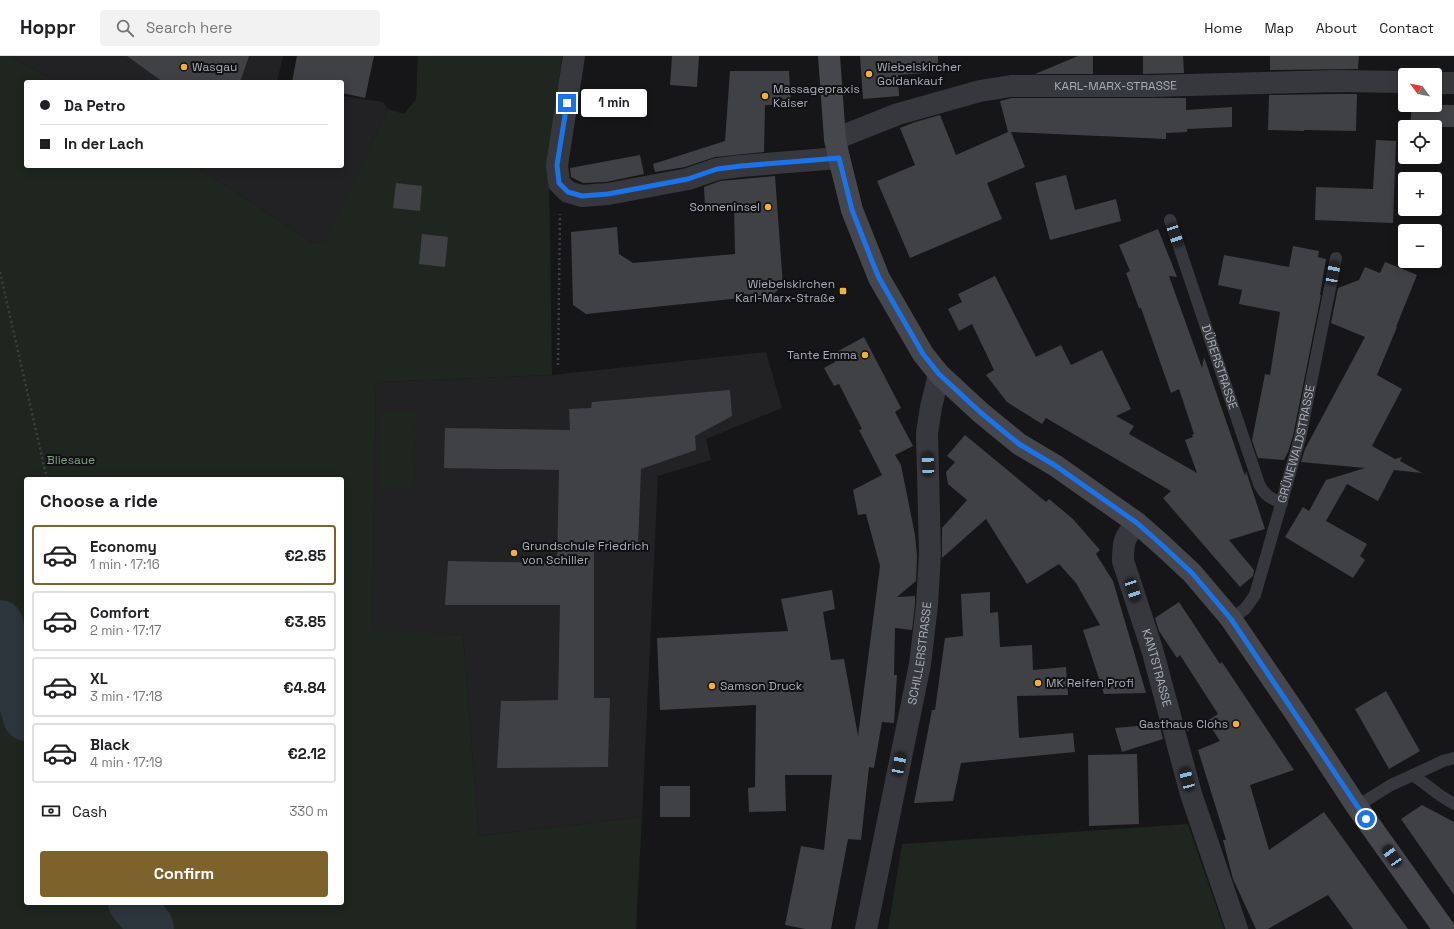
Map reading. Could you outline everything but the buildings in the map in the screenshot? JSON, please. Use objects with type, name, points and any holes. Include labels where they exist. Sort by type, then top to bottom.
[{"type":"main road","points":[[829,56],[837,149],[852,210],[877,272],[923,354],[939,374],[980,412],[1019,444],[1056,466],[1137,523],[1192,573],[1231,619],[1357,806],[1444,929]]},
{"type":"street","points":[[568,192],[559,183],[557,165],[574,56]]},
{"type":"street","name":"KARL-MARX-STRASSE","points":[[568,192],[582,196],[608,194],[688,179],[717,169],[837,149],[898,114],[980,91],[1011,86],[1152,86],[1398,82]]},
{"type":"street","points":[[1442,83],[1454,83]]},
{"type":"street","name":"SCHILLERSTRASSE","points":[[866,929],[924,638],[930,553],[927,433],[931,407],[939,374]]},
{"type":"street","name":"KANTSTRASSE","points":[[1137,523],[1126,535],[1123,547],[1123,561],[1152,649],[1191,794],[1237,929]]},
{"type":"lane","name":"DÜRERSTRASSE","points":[[1170,220],[1259,484],[1264,493],[1272,499],[1282,503]]},
{"type":"lane","name":"GRÜNEWALDSTRASSE","points":[[1231,619],[1245,609],[1255,595],[1282,503],[1300,438],[1336,258]]},
{"type":"lane","points":[[1357,806],[1391,785],[1443,761],[1454,758]]},
{"type":"lane","points":[[1413,775],[1454,804]]},
{"type":"path","points":[[558,365],[560,207],[568,192]]},
{"type":"path","points":[[0,272],[47,477]]},
{"type":"shaded area","points":[[10,56],[283,56],[277,80],[52,80]]},
{"type":"shaded area","points":[[344,96],[383,102],[388,109],[325,243],[315,244],[198,168],[344,168]]},
{"type":"shaded area","name":"Grundschule Friedrich von Schiller","points":[[766,352],[782,408],[706,439],[711,460],[658,476],[642,817],[479,836],[463,635],[372,630],[376,382],[552,375]]},
{"type":"green space","name":"Bliesaue","points":[[0,56],[10,56],[52,80],[24,80],[24,168],[198,168],[315,244],[325,242],[388,109],[404,114],[416,99],[418,56],[562,56],[549,168],[552,375],[376,382],[372,629],[463,635],[479,836],[642,817],[636,929],[0,929]]},
{"type":"green space","points":[[381,411],[416,412],[414,488],[379,487]]},
{"type":"green space","points":[[1188,824],[1224,929],[888,929],[902,844]]},
{"type":"waterway","points":[[0,623],[24,711]]},
{"type":"waterway","points":[[133,905],[150,925],[151,929]]},
{"type":"place","name":"Wasgau","points":[[184,67]]},
{"type":"place","name":"Wiebelskircher Goldankauf","points":[[869,74]]},
{"type":"place","name":"Massagepraxis Kaiser","points":[[765,96]]},
{"type":"place","name":"Sonneninsel","points":[[768,207]]},
{"type":"place","name":"Wiebelskirchen Karl-Marx-Straße","points":[[843,291]]},
{"type":"place","name":"Tante Emma","points":[[865,355]]},
{"type":"place","name":"Grundschule Friedrich von Schiller","points":[[514,553]]},
{"type":"place","name":"MK Reifen Profi","points":[[1038,683]]},
{"type":"place","name":"Samson Druck","points":[[712,686]]},
{"type":"place","name":"Gasthaus Clohs","points":[[1236,724]]},
{"type":"route","points":[[567,103],[557,165],[559,183],[568,192],[582,196],[608,194],[688,179],[717,169],[839,158],[852,210],[879,278],[923,354],[939,374],[980,412],[1019,444],[1056,466],[1137,523],[1192,573],[1231,619],[1366,819]]}]
